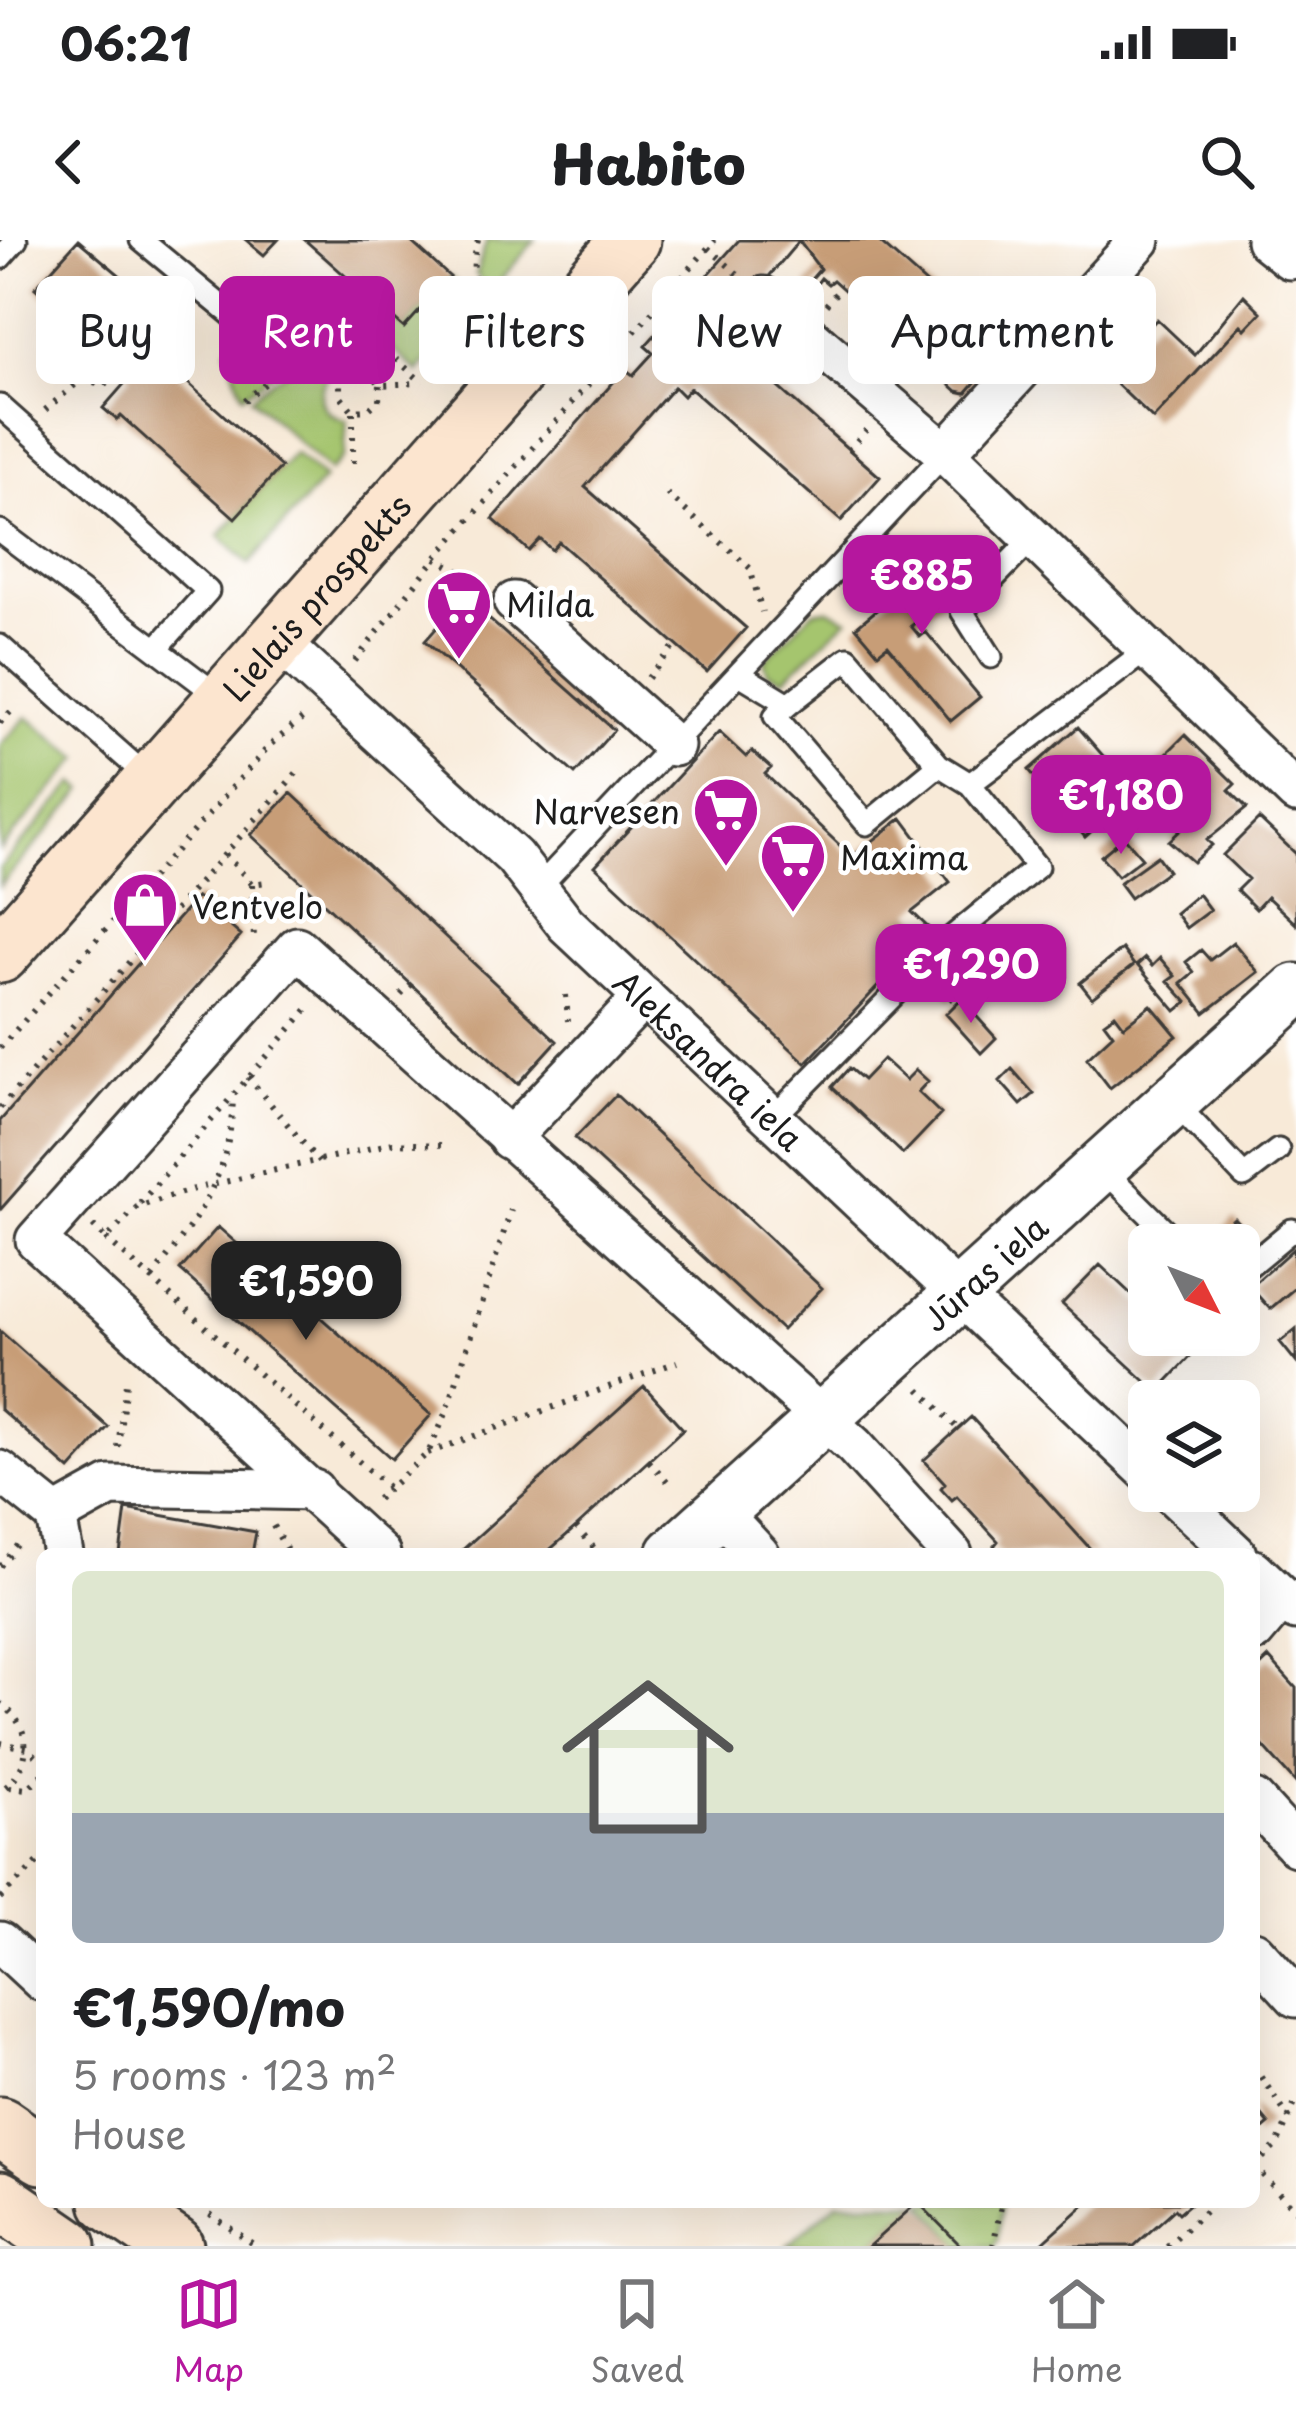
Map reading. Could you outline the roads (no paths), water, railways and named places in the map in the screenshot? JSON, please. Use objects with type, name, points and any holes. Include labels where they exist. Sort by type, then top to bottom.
[{"type":"main road","name":"Lielais prospekts","points":[[0,955],[631,240]]},
{"type":"main road","points":[[0,2200],[67,2246]]},
{"type":"main road","points":[[134,2208],[197,2224]]},
{"type":"street","points":[[945,453],[1140,240]]},
{"type":"street","points":[[1266,240],[1290,259],[1296,252]]},
{"type":"street","points":[[824,349],[945,453],[1296,793]]},
{"type":"street","points":[[514,602],[674,746]]},
{"type":"street","name":"Aleksandra iela","points":[[277,640],[514,857],[566,924],[1128,1452]]},
{"type":"street","points":[[374,1548],[36,1240],[297,947],[823,1419],[946,1548]]},
{"type":"street","name":"Jūras iela","points":[[681,1548],[1296,990]]},
{"type":"street","points":[[509,1139],[644,997]]},
{"type":"street","points":[[0,1471],[59,1535],[110,1486],[314,1490]]},
{"type":"street","points":[[720,1512],[754,1548]]},
{"type":"street","points":[[1191,1512],[1230,1548]]},
{"type":"street","points":[[1260,1576],[1290,1604],[1260,1627]]},
{"type":"street","points":[[1260,1809],[1296,1846]]},
{"type":"street","points":[[0,1942],[36,1975]]},
{"type":"street","points":[[1260,1958],[1296,1997]]},
{"type":"lane","points":[[0,258],[16,240]]},
{"type":"lane","points":[[141,240],[219,304]]},
{"type":"lane","points":[[0,406],[208,592],[159,646]]},
{"type":"lane","points":[[539,887],[945,453]]},
{"type":"lane","points":[[0,531],[159,646],[224,700]]},
{"type":"lane","points":[[991,657],[962,611],[1033,538]]},
{"type":"lane","points":[[0,646],[152,781]]},
{"type":"lane","points":[[970,784],[1148,649]]},
{"type":"lane","points":[[773,1118],[946,942],[1037,867],[970,784],[939,765],[848,658],[775,716],[866,824],[939,765]]},
{"type":"lane","points":[[741,675],[790,704]]},
{"type":"lane","points":[[1173,1100],[1244,1176],[1278,1150]]},
{"type":"lane","points":[[1100,1166],[1159,1224]]},
{"type":"lane","points":[[1260,1257],[1292,1230]]},
{"type":"place","name":"Milda","points":[[459,662]]},
{"type":"place","name":"Narvesen","points":[[726,869]]},
{"type":"place","name":"Maxima","points":[[793,915]]},
{"type":"place","name":"Ventvelo","points":[[145,964]]}]
